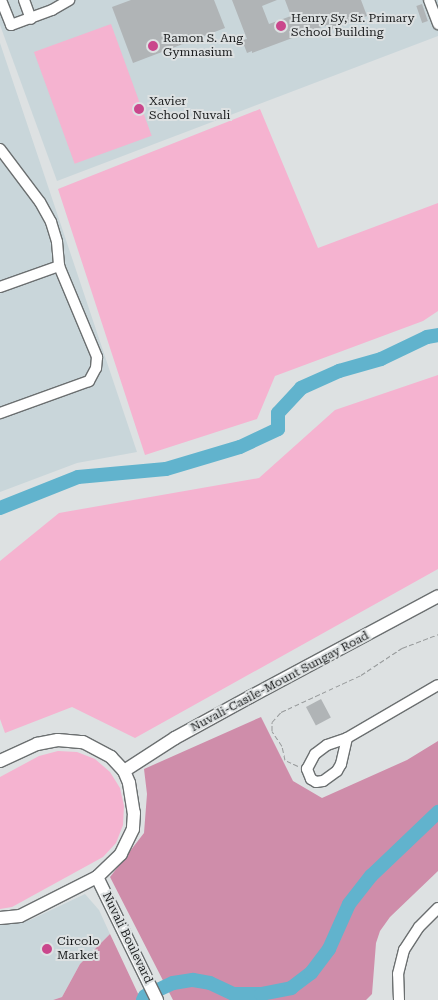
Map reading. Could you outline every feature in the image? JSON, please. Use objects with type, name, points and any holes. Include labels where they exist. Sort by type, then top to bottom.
[{"type":"main road","name":"Nuvali-Casile-Mount Sungay Road","points":[[124,771],[250,697],[438,596]]},
{"type":"main road","points":[[0,761],[37,744],[58,740],[83,742],[111,757],[124,771],[133,798],[133,829],[121,854],[97,877],[20,916],[0,918]]},
{"type":"main road","name":"Nuvali Boulevard","points":[[97,877],[140,961],[157,1000]]},
{"type":"street","points":[[1,0],[11,25],[52,10],[69,0]]},
{"type":"street","points":[[24,0],[31,19]]},
{"type":"street","points":[[429,0],[438,24]]},
{"type":"street","points":[[0,149],[40,202],[50,222],[57,242],[59,266],[94,344],[97,357],[94,375],[89,381],[0,413]]},
{"type":"street","points":[[0,287],[59,266]]},
{"type":"street","points":[[347,738],[341,764],[337,771],[324,781],[316,782],[311,779],[306,769],[315,754],[326,745],[347,738],[438,685]]},
{"type":"street","points":[[400,1000],[398,974],[404,950],[419,927],[438,908]]},
{"type":"path","points":[[299,766],[286,760],[282,746],[272,731],[272,722],[281,712],[361,675],[402,648],[438,634]]},
{"type":"shaded area","name":"Xavier School Nuvali","points":[[0,0],[438,0],[438,36],[57,181],[0,25]]},
{"type":"shaded area","points":[[111,24],[152,136],[75,164],[34,52]]},
{"type":"shaded area","points":[[0,43],[137,452],[77,463],[0,492]]},
{"type":"shaded area","points":[[260,109],[318,248],[438,203],[438,311],[423,321],[275,376],[257,419],[145,455],[58,189]]},
{"type":"shaded area","points":[[438,375],[438,569],[135,738],[72,707],[5,733],[0,719],[0,561],[59,513],[259,478],[335,410]]},
{"type":"shaded area","points":[[261,717],[293,781],[322,798],[407,760],[438,741],[438,871],[390,917],[380,931],[376,943],[372,994],[366,1000],[173,1000],[110,877],[144,833],[147,794],[144,769]]},
{"type":"shaded area","points":[[58,751],[77,752],[95,759],[110,772],[120,788],[124,806],[123,825],[116,843],[103,857],[12,907],[0,909],[0,777],[39,756]]},
{"type":"shaded area","name":"Circolo Market","points":[[85,894],[99,910],[110,934],[80,964],[62,997],[53,1000],[0,1000],[0,923],[30,920]]},
{"type":"shaded area","points":[[110,934],[141,1000],[53,1000],[62,997],[80,964]]},
{"type":"building","name":"Ramon S. Ang Gymnasium","points":[[131,0],[214,0],[225,28],[133,63],[112,7]]},
{"type":"building","name":"Henry Sy, Sr. Primary School Building","points":[[232,0],[277,0],[262,6],[269,24],[291,16],[285,0],[361,0],[367,16],[332,29],[330,24],[252,53],[252,51],[247,53],[242,40],[247,39]]},
{"type":"building","points":[[422,4],[428,21],[422,23],[416,6]]},
{"type":"building","points":[[321,699],[331,718],[316,726],[306,707]]},
{"type":"waterway","points":[[0,508],[78,477],[166,469],[240,447],[278,429],[278,413],[301,388],[339,371],[381,359],[427,337],[438,335]]},
{"type":"waterway","points":[[143,1000],[145,996],[173,983],[193,980],[210,983],[234,994],[261,994],[291,988],[311,973],[329,949],[349,904],[371,876],[438,812]]},
{"type":"place","name":"Henry Sy, Sr. Primary School Building","points":[[281,26]]},
{"type":"place","name":"Ramon S. Ang Gymnasium","points":[[153,46]]},
{"type":"place","name":"Xavier School Nuvali","points":[[139,109]]},
{"type":"place","name":"Circolo Market","points":[[47,949]]}]
